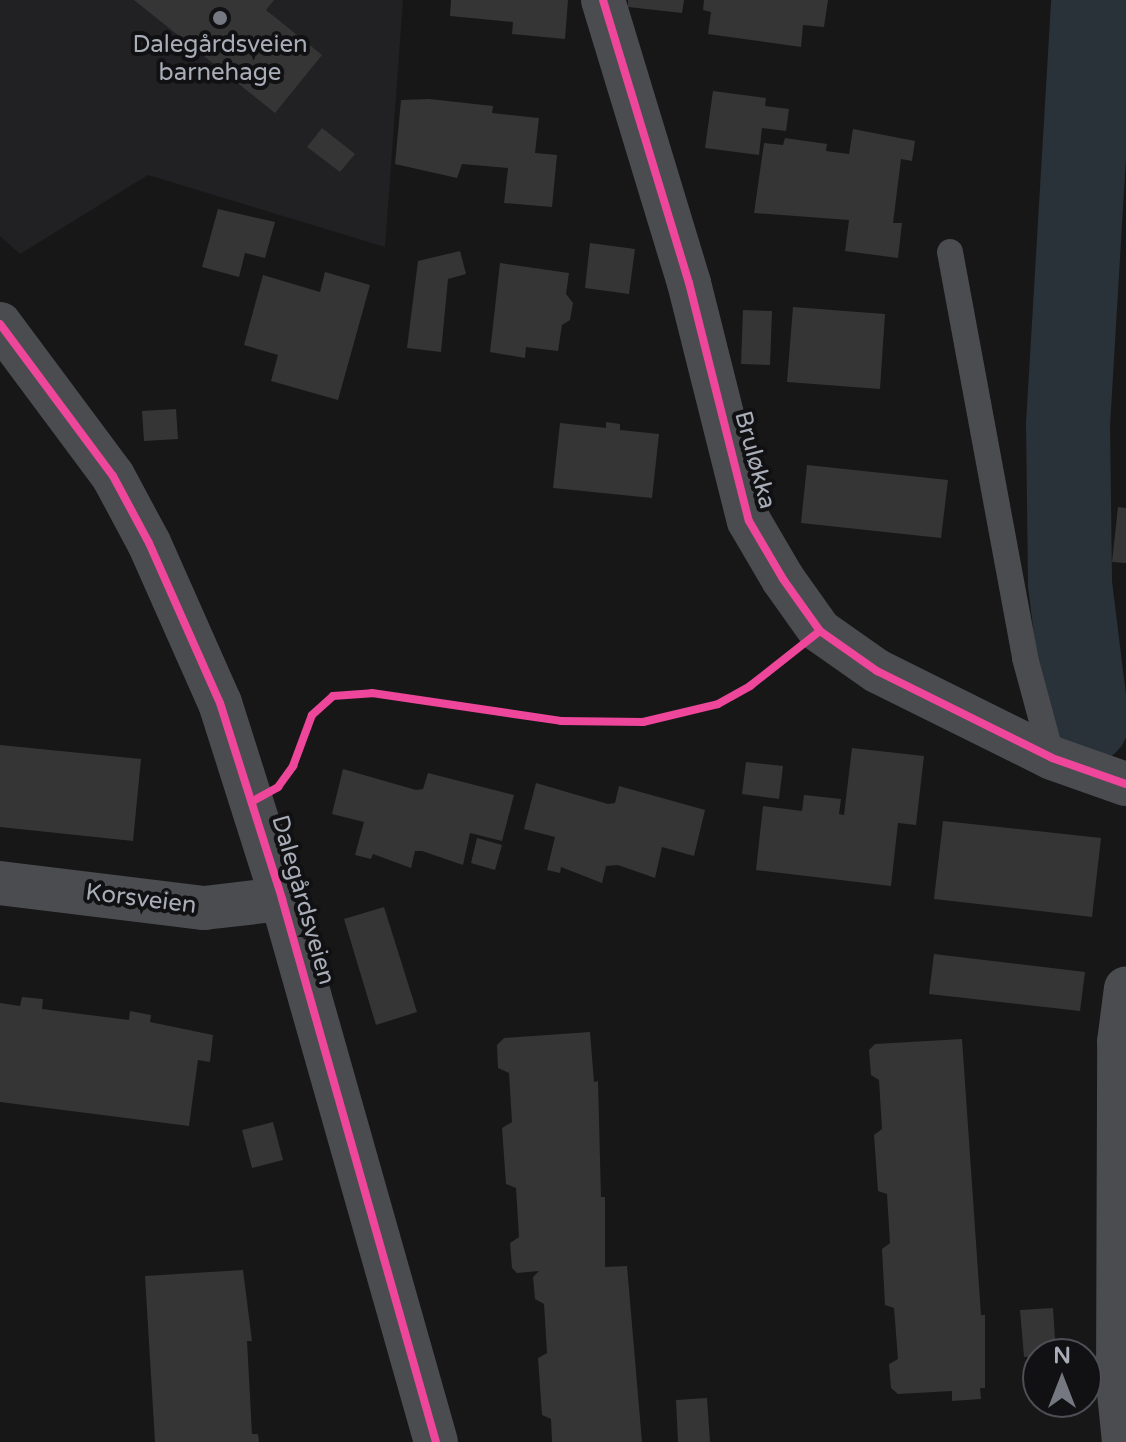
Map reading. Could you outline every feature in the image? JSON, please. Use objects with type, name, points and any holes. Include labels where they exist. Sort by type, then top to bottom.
[{"type":"street","name":"Bruløkka","points":[[603,0],[689,283],[749,521],[783,579],[820,631],[877,671],[1052,758],[1126,784]]},
{"type":"street","name":"Dalegårdsveien","points":[[0,324],[58,396],[149,543],[220,703],[282,899],[436,1442]]},
{"type":"street","name":"Korsveien","points":[[0,883],[204,908],[282,899]]},
{"type":"street","points":[[1124,1442],[1118,1383],[1119,1088],[1126,988]]},
{"type":"lane","points":[[950,252],[1025,658],[1052,758]]},
{"type":"shaded area","points":[[0,0],[403,0],[385,247],[148,175],[20,254],[0,236]]},
{"type":"building","points":[[134,0],[274,0],[266,10],[322,55],[275,113]]},
{"type":"building","points":[[451,0],[568,0],[565,39],[512,34],[513,22],[450,16]]},
{"type":"building","points":[[628,0],[684,0],[682,13],[628,7]]},
{"type":"building","points":[[704,0],[828,0],[824,27],[803,25],[801,47],[708,34],[711,12],[703,10]]},
{"type":"building","points":[[713,91],[766,98],[765,106],[789,109],[786,131],[762,128],[759,155],[705,148]]},
{"type":"building","points":[[429,99],[493,106],[492,113],[539,118],[535,153],[557,155],[552,207],[504,203],[508,168],[462,164],[457,178],[395,164],[401,100]]},
{"type":"building","points":[[322,128],[355,154],[340,172],[307,147]]},
{"type":"building","points":[[853,129],[915,141],[912,161],[901,159],[893,223],[902,223],[898,258],[845,251],[849,220],[754,213],[764,143],[783,145],[785,138],[827,144],[826,151],[849,154]]},
{"type":"building","points":[[218,209],[275,222],[265,258],[245,253],[239,277],[202,267]]},
{"type":"building","points":[[590,243],[635,249],[629,294],[585,288]]},
{"type":"building","points":[[460,251],[466,274],[448,279],[441,352],[407,348],[418,261]]},
{"type":"building","points":[[500,263],[569,273],[566,294],[573,303],[570,320],[562,325],[558,351],[526,347],[525,358],[490,352]]},
{"type":"building","points":[[325,272],[370,285],[338,400],[271,381],[278,355],[244,345],[263,275],[320,292]]},
{"type":"building","points":[[793,307],[885,314],[880,389],[787,382]]},
{"type":"building","points":[[743,310],[772,311],[770,365],[741,364]]},
{"type":"building","points":[[176,409],[178,439],[144,441],[142,411]]},
{"type":"building","points":[[606,422],[620,424],[620,430],[659,434],[652,498],[553,488],[560,423],[606,428]]},
{"type":"building","points":[[807,465],[948,480],[941,538],[801,523]]},
{"type":"building","points":[[1118,507],[1126,508],[1126,563],[1112,562]]},
{"type":"building","points":[[0,745],[141,759],[133,841],[0,827]]},
{"type":"building","points":[[852,748],[924,756],[916,825],[898,823],[891,886],[756,870],[763,806],[802,811],[804,795],[841,799],[839,814],[844,815]]},
{"type":"building","points":[[746,762],[783,766],[779,799],[742,794]]},
{"type":"building","points":[[343,769],[416,790],[423,789],[428,773],[514,795],[502,841],[470,833],[463,865],[422,851],[415,851],[411,868],[373,854],[371,859],[355,855],[364,822],[332,814]]},
{"type":"building","points":[[536,783],[608,804],[615,803],[619,786],[705,810],[694,856],[662,847],[655,878],[618,865],[606,866],[602,883],[561,867],[560,873],[547,870],[555,837],[524,829]]},
{"type":"building","points":[[943,821],[1101,838],[1092,917],[934,899]]},
{"type":"building","points":[[477,838],[502,845],[495,870],[471,863]]},
{"type":"building","points":[[384,907],[417,1012],[376,1025],[344,919]]},
{"type":"building","points":[[934,954],[1085,972],[1080,1011],[929,994]]},
{"type":"building","points":[[22,997],[43,999],[42,1009],[129,1020],[130,1011],[151,1015],[150,1022],[213,1035],[210,1062],[198,1060],[189,1126],[0,1102],[0,1003],[20,1006]]},
{"type":"building","points":[[590,1032],[594,1082],[598,1081],[601,1197],[605,1197],[605,1267],[627,1266],[642,1442],[552,1442],[551,1419],[542,1415],[538,1358],[547,1353],[544,1304],[535,1299],[533,1277],[539,1271],[517,1273],[512,1268],[510,1243],[519,1237],[516,1188],[506,1184],[502,1128],[512,1122],[509,1073],[498,1068],[497,1045],[504,1038]]},
{"type":"building","points":[[962,1039],[981,1315],[985,1315],[985,1388],[980,1388],[981,1399],[952,1401],[952,1391],[898,1394],[891,1388],[889,1364],[898,1359],[894,1308],[885,1305],[882,1249],[890,1243],[887,1194],[878,1191],[874,1135],[882,1129],[879,1080],[871,1075],[869,1050],[875,1044]]},
{"type":"building","points":[[273,1122],[283,1160],[252,1168],[242,1130]]},
{"type":"building","points":[[243,1270],[252,1341],[247,1341],[252,1434],[258,1434],[259,1442],[155,1442],[145,1276]]},
{"type":"building","points":[[1053,1308],[1055,1338],[1022,1338],[1020,1310]]},
{"type":"building","points":[[707,1398],[710,1442],[678,1442],[676,1400]]},
{"type":"waterway","points":[[1087,722],[1070,583],[1068,425],[1093,0]]},
{"type":"cycle path","points":[[603,0],[689,283],[749,521],[783,579],[820,631],[877,671],[1052,758],[1126,784]]},
{"type":"cycle path","points":[[0,324],[113,476],[149,543],[220,703],[282,899],[436,1442]]},
{"type":"cycle path","points":[[253,801],[278,787],[293,766],[312,715],[333,696],[372,693],[561,721],[643,722],[718,704],[750,686],[820,631]]},
{"type":"place","name":"Dalegårdsveien barnehage","points":[[220,18]]}]
